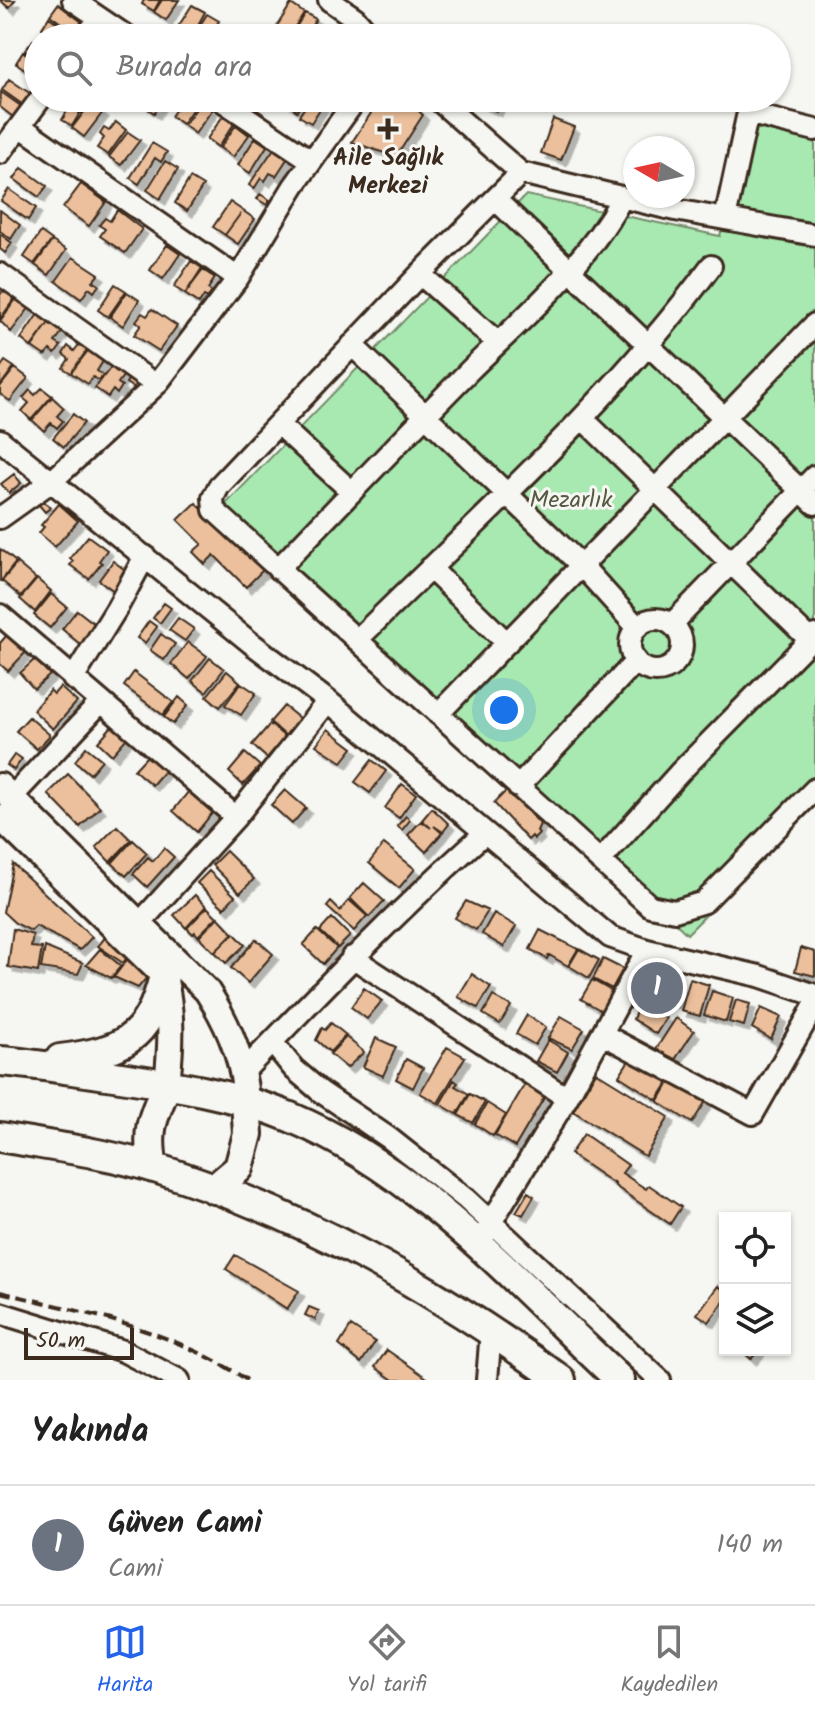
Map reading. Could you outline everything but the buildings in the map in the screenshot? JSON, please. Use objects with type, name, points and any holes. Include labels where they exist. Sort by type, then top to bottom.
[{"type":"highway","points":[[12,1062],[102,1053],[127,1040],[147,1024],[159,998],[164,976]]},
{"type":"highway","points":[[12,1062],[167,1084],[246,1101],[292,1118],[383,1168],[428,1201],[484,1234],[620,1380]]},
{"type":"highway","points":[[153,1168],[149,1141],[154,1114],[167,1084]]},
{"type":"highway","points":[[214,1189],[239,1168],[248,1134],[246,1101]]},
{"type":"highway","points":[[0,1137],[153,1168],[288,1217],[371,1257],[491,1330],[561,1380]]},
{"type":"main road","points":[[4,800],[140,923],[207,991],[222,1014],[244,1071],[246,1101]]},
{"type":"main road","points":[[4,800],[164,976],[170,1002],[171,1049],[167,1084]]},
{"type":"street","points":[[73,0],[108,24]]},
{"type":"street","points":[[329,0],[360,24]]},
{"type":"street","points":[[95,24],[99,18]]},
{"type":"street","points":[[0,153],[30,112]]},
{"type":"street","points":[[239,112],[312,161]]},
{"type":"street","points":[[0,518],[52,481],[156,385],[238,278],[347,112]]},
{"type":"street","points":[[452,112],[521,173],[622,198],[815,235]]},
{"type":"street","points":[[725,219],[747,117],[755,115],[815,130]]},
{"type":"street","points":[[20,126],[238,278]]},
{"type":"street","points":[[521,173],[420,274],[219,486],[214,510],[650,906],[666,911],[685,910],[704,902],[815,789]]},
{"type":"street","points":[[278,569],[570,271],[606,226],[622,198]]},
{"type":"street","points":[[495,199],[725,418],[810,490],[731,563],[672,624]]},
{"type":"street","points":[[357,640],[582,418],[649,346],[711,266]]},
{"type":"street","points":[[0,274],[156,385]]},
{"type":"street","points":[[420,274],[498,343]]},
{"type":"street","points":[[438,714],[815,324]]},
{"type":"street","points":[[352,345],[582,566],[637,627]]},
{"type":"street","points":[[582,418],[813,638],[681,771],[600,861]]},
{"type":"street","points":[[278,424],[352,492]]},
{"type":"street","points":[[0,440],[251,643],[328,701],[610,937],[647,950],[759,976],[815,995]]},
{"type":"street","points":[[73,679],[145,556]]},
{"type":"street","points":[[430,568],[507,643]]},
{"type":"street","points":[[0,615],[236,817]]},
{"type":"street","points":[[650,619],[672,624],[682,643],[674,663],[668,668],[654,671],[636,661],[630,640],[637,627],[650,619]]},
{"type":"street","points":[[518,787],[636,661]]},
{"type":"street","points":[[140,923],[236,817],[328,701]]},
{"type":"street","points":[[4,800],[100,703]]},
{"type":"street","points":[[244,1071],[352,957],[485,833]]},
{"type":"street","points":[[484,1234],[567,1098],[647,950]]},
{"type":"street","points":[[352,957],[567,1098]]},
{"type":"street","points":[[602,1034],[753,1114],[815,1005]]},
{"type":"street","points":[[272,1042],[307,1081],[412,1155],[484,1234],[660,1380]]},
{"type":"street","points":[[0,1313],[123,1351],[179,1380]]},
{"type":"street","points":[[487,1380],[491,1330]]},
{"type":"green space","name":"Mezarlık","points":[[749,119],[815,136],[815,806],[687,934],[577,828],[217,513],[526,195],[720,236]]},
{"type":"railway","points":[[0,1292],[96,1316],[159,1336],[190,1348],[247,1380]]},
{"type":"place","name":"Aile Sağlık Merkezi","points":[[388,129]]},
{"type":"place","name":"Güven Cami","points":[[657,988]]}]
